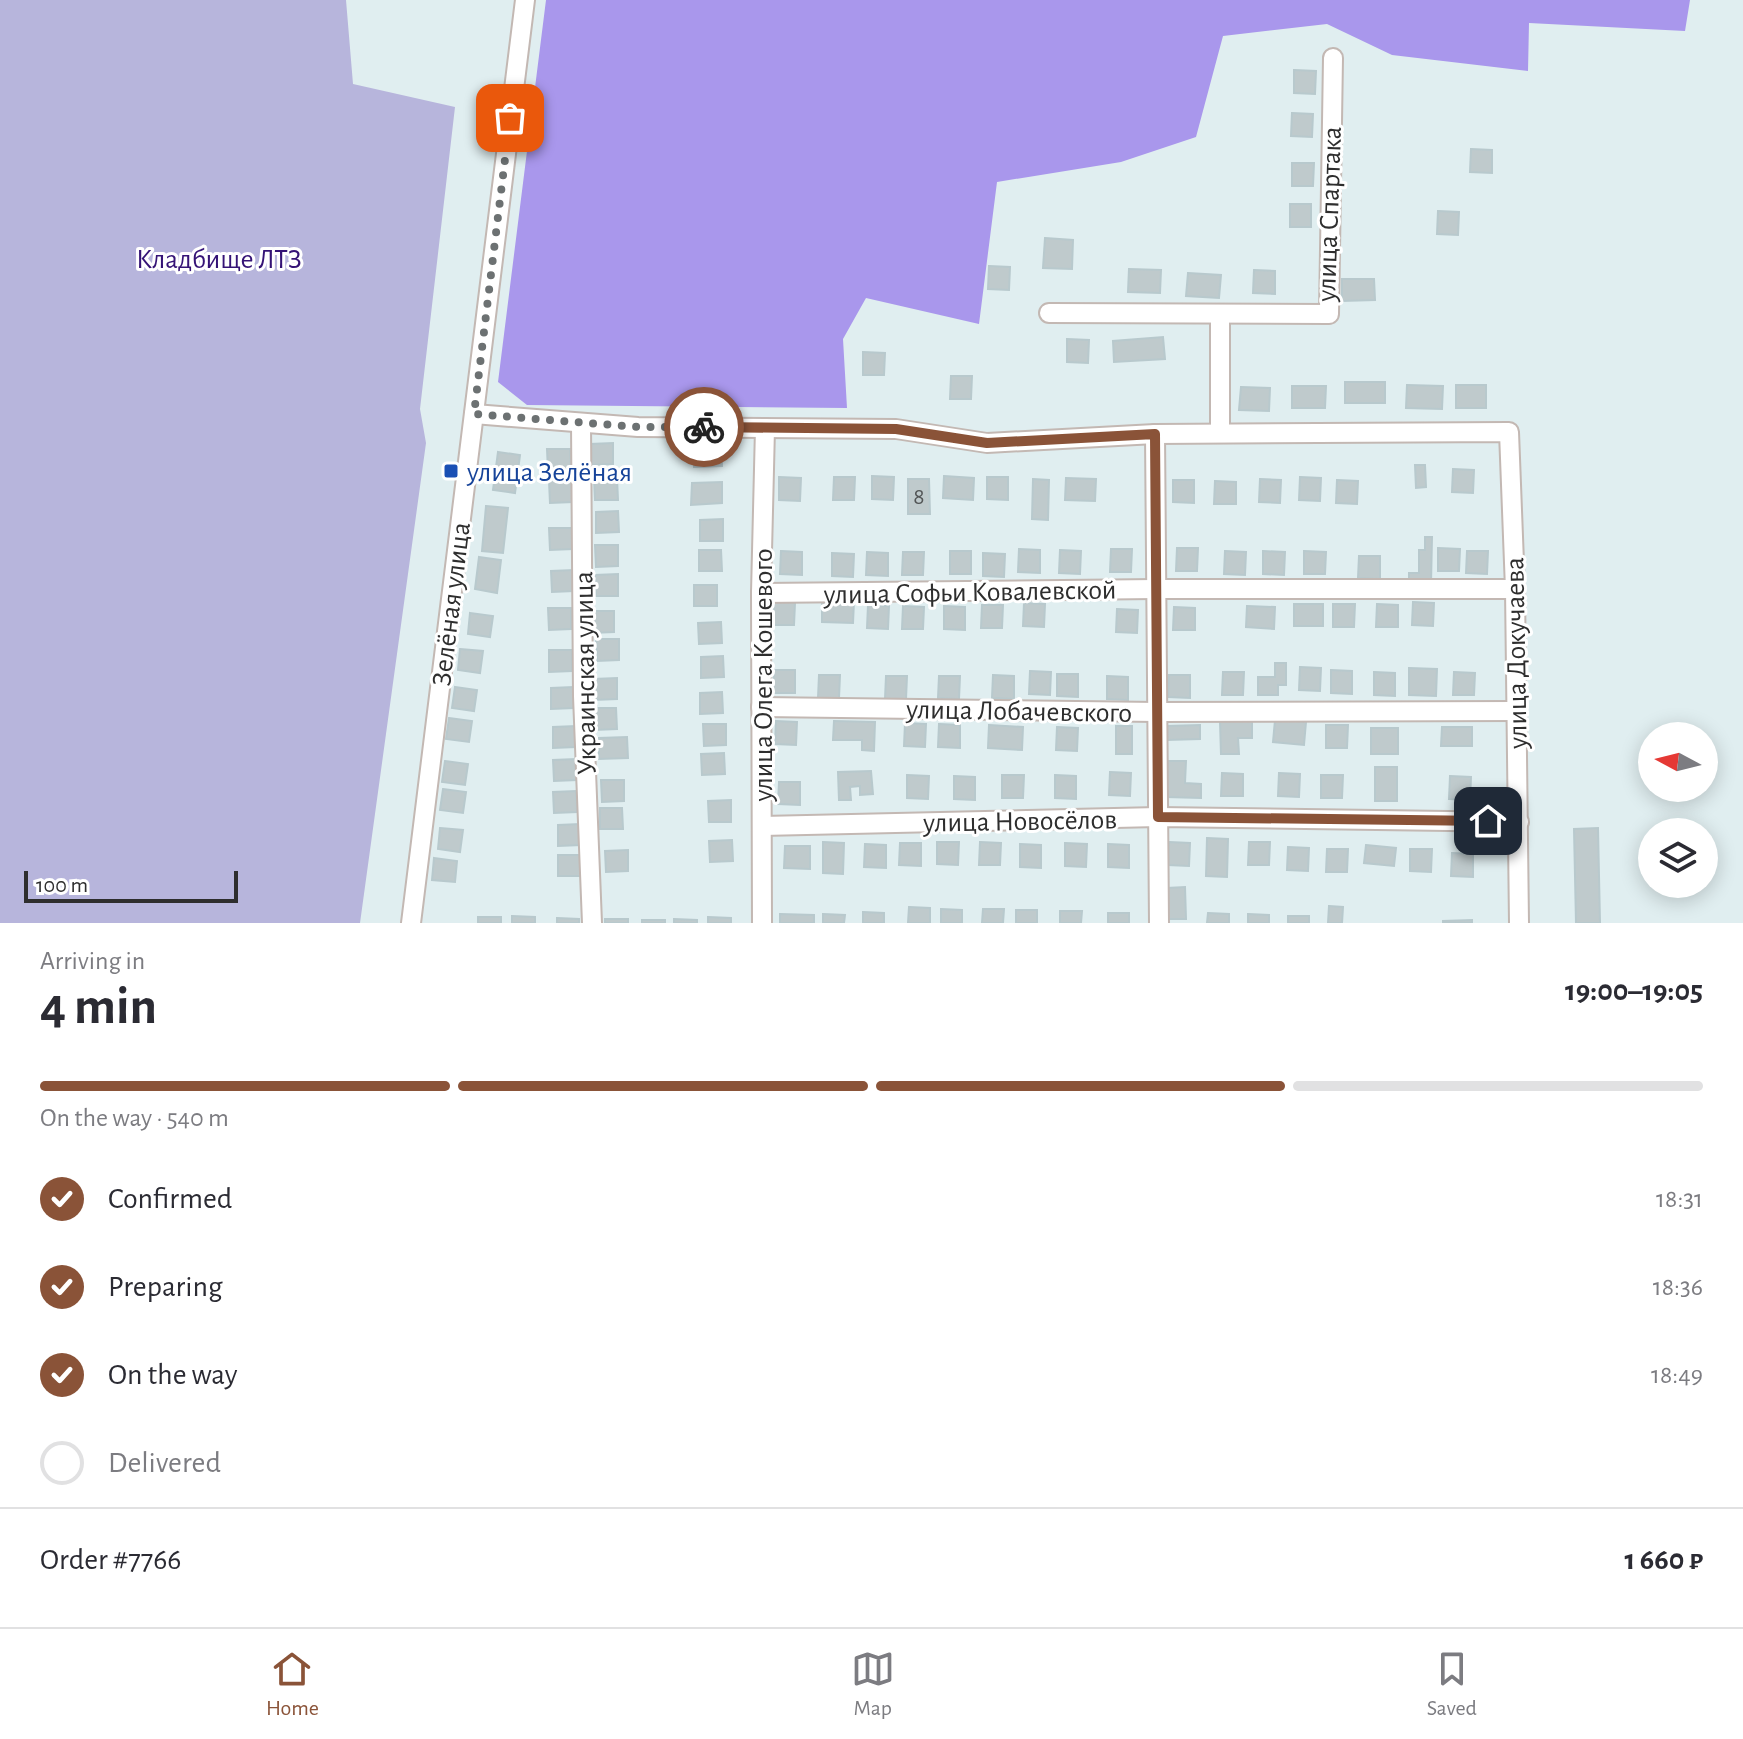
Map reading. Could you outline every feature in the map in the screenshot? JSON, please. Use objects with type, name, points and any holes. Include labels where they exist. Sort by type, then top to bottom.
[{"type":"street","name":"Зелёная улица","points":[[411,923],[525,0]]},
{"type":"street","name":"улица Спартака","points":[[1049,313],[1329,314],[1333,58]]},
{"type":"street","points":[[474,414],[638,427],[896,429],[987,443],[1220,433],[1220,314]]},
{"type":"street","name":"Украинская улица","points":[[581,423],[583,696],[592,923]]},
{"type":"street","name":"улица Олега Кошевого","points":[[762,923],[761,593],[765,428]]},
{"type":"street","name":"улица Докучаева","points":[[1220,433],[1509,432],[1515,589],[1519,923]]},
{"type":"street","points":[[1155,434],[1159,923]]},
{"type":"street","name":"улица Софьи Ковалевской","points":[[761,593],[1515,589]]},
{"type":"street","name":"улица Лобачевского","points":[[761,707],[1157,712],[1517,711]]},
{"type":"street","name":"улица Новосёлов","points":[[762,826],[1158,817],[1519,822]]},
{"type":"shaded area","points":[[546,0],[1690,0],[1685,31],[1529,23],[1528,71],[1392,55],[1327,24],[1223,36],[1196,137],[1121,162],[997,182],[979,324],[866,298],[843,339],[847,408],[527,405],[498,382]]},
{"type":"green space","name":"Кладбище ЛТЗ","points":[[0,0],[346,0],[353,84],[455,107],[420,409],[426,443],[360,923],[0,923]]},
{"type":"building","points":[[1294,70],[1316,71],[1315,94],[1294,93]]},
{"type":"building","points":[[1292,113],[1313,114],[1312,137],[1291,136]]},
{"type":"building","points":[[1471,149],[1492,150],[1492,173],[1470,172]]},
{"type":"building","points":[[1292,163],[1314,163],[1313,186],[1292,186]]},
{"type":"building","points":[[1290,204],[1311,204],[1311,227],[1290,227]]},
{"type":"building","points":[[1438,211],[1459,212],[1458,235],[1437,234]]},
{"type":"building","points":[[1045,238],[1073,240],[1072,269],[1043,268]]},
{"type":"building","points":[[989,266],[1010,267],[1009,290],[988,289]]},
{"type":"building","points":[[1129,269],[1161,270],[1160,293],[1128,292]]},
{"type":"building","points":[[1254,270],[1275,271],[1275,294],[1253,293]]},
{"type":"building","points":[[1188,273],[1221,275],[1219,298],[1186,296]]},
{"type":"building","points":[[1342,279],[1374,279],[1375,300],[1342,301]]},
{"type":"building","points":[[1163,337],[1165,359],[1114,362],[1113,341]]},
{"type":"building","points":[[1067,339],[1089,340],[1088,363],[1067,362]]},
{"type":"building","points":[[863,352],[885,353],[884,375],[863,375]]},
{"type":"building","points":[[951,376],[972,376],[971,399],[950,399]]},
{"type":"building","points":[[1345,382],[1385,382],[1385,403],[1345,403]]},
{"type":"building","points":[[1407,385],[1443,386],[1442,409],[1406,408]]},
{"type":"building","points":[[1456,385],[1486,385],[1486,408],[1456,408]]},
{"type":"building","points":[[1292,386],[1326,386],[1325,408],[1292,408]]},
{"type":"building","points":[[1241,387],[1270,388],[1269,411],[1239,410]]},
{"type":"building","points":[[613,443],[613,464],[591,465],[590,444]]},
{"type":"building","points":[[721,444],[722,466],[694,467],[693,446]]},
{"type":"building","points":[[547,449],[570,449],[571,470],[548,471]]},
{"type":"building","points":[[498,452],[520,455],[515,493],[493,490]]},
{"type":"building","points":[[1415,465],[1425,465],[1426,487],[1416,488]]},
{"type":"building","points":[[1453,469],[1474,470],[1473,493],[1452,492]]},
{"type":"building","points":[[872,476],[894,477],[893,500],[872,499]]},
{"type":"building","points":[[944,476],[974,478],[973,500],[943,498]]},
{"type":"building","points":[[779,477],[801,478],[800,501],[779,500]]},
{"type":"building","points":[[834,477],[855,477],[854,500],[833,500]]},
{"type":"building","points":[[987,477],[1008,477],[1008,500],[987,499]]},
{"type":"building","points":[[1300,477],[1321,478],[1320,501],[1299,500]]},
{"type":"building","points":[[617,478],[618,500],[595,500],[594,479]]},
{"type":"building","points":[[1066,478],[1096,479],[1095,501],[1065,500]]},
{"type":"building","points":[[908,479],[929,479],[930,514],[908,514]]},
{"type":"building","points":[[1033,479],[1049,480],[1048,520],[1032,519]]},
{"type":"building","points":[[1260,479],[1281,480],[1280,503],[1259,502]]},
{"type":"building","points":[[1173,480],[1194,480],[1194,503],[1173,502]]},
{"type":"building","points":[[1337,480],[1358,481],[1357,504],[1336,503]]},
{"type":"building","points":[[549,481],[572,481],[573,502],[550,503]]},
{"type":"building","points":[[1215,481],[1236,482],[1236,504],[1214,504]]},
{"type":"building","points":[[722,482],[722,503],[691,505],[692,483]]},
{"type":"building","points":[[486,506],[508,508],[503,553],[482,551]]},
{"type":"building","points":[[618,511],[619,532],[596,533],[596,512]]},
{"type":"building","points":[[723,519],[723,541],[700,541],[700,520]]},
{"type":"building","points":[[549,528],[572,528],[573,549],[550,550]]},
{"type":"building","points":[[1425,537],[1432,537],[1431,584],[1409,584],[1409,573],[1419,573],[1419,550],[1425,550]]},
{"type":"building","points":[[595,545],[618,545],[618,566],[596,567]]},
{"type":"building","points":[[1177,548],[1198,548],[1197,571],[1176,571]]},
{"type":"building","points":[[1438,548],[1460,549],[1459,571],[1438,571]]},
{"type":"building","points":[[1019,549],[1040,550],[1040,573],[1018,572]]},
{"type":"building","points":[[1111,549],[1132,549],[1131,572],[1110,572]]},
{"type":"building","points":[[699,550],[721,550],[722,571],[699,571]]},
{"type":"building","points":[[1060,550],[1081,551],[1080,574],[1059,573]]},
{"type":"building","points":[[781,551],[802,552],[802,575],[780,574]]},
{"type":"building","points":[[950,551],[971,551],[971,574],[950,574]]},
{"type":"building","points":[[1225,551],[1246,552],[1245,575],[1224,574]]},
{"type":"building","points":[[1263,551],[1285,552],[1284,575],[1263,574]]},
{"type":"building","points":[[1304,551],[1326,552],[1325,574],[1304,574]]},
{"type":"building","points":[[1467,551],[1488,551],[1487,574],[1466,573]]},
{"type":"building","points":[[867,552],[888,553],[888,576],[866,575]]},
{"type":"building","points":[[903,552],[924,552],[923,575],[902,575]]},
{"type":"building","points":[[832,553],[854,554],[853,577],[832,576]]},
{"type":"building","points":[[983,553],[1005,554],[1004,577],[983,576]]},
{"type":"building","points":[[1359,556],[1380,556],[1380,579],[1358,578]]},
{"type":"building","points":[[479,557],[501,560],[497,593],[475,589]]},
{"type":"building","points":[[574,570],[574,591],[552,592],[551,571]]},
{"type":"building","points":[[618,574],[618,596],[596,596],[595,575]]},
{"type":"building","points":[[694,585],[717,585],[717,606],[694,606]]},
{"type":"building","points":[[822,601],[854,601],[853,623],[822,622]]},
{"type":"building","points":[[774,602],[795,603],[794,625],[773,625]]},
{"type":"building","points":[[1413,602],[1434,603],[1433,626],[1412,625]]},
{"type":"building","points":[[1024,603],[1045,604],[1044,627],[1023,626]]},
{"type":"building","points":[[1294,604],[1323,604],[1323,626],[1294,626]]},
{"type":"building","points":[[1333,604],[1355,604],[1354,627],[1333,627]]},
{"type":"building","points":[[1377,604],[1398,605],[1398,627],[1376,627]]},
{"type":"building","points":[[868,605],[889,606],[888,629],[867,628]]},
{"type":"building","points":[[982,605],[1003,605],[1002,628],[981,628]]},
{"type":"building","points":[[903,606],[924,607],[923,629],[902,629]]},
{"type":"building","points":[[944,606],[965,607],[965,630],[944,629]]},
{"type":"building","points":[[1247,606],[1275,607],[1274,629],[1246,627]]},
{"type":"building","points":[[1174,607],[1195,608],[1195,630],[1173,630]]},
{"type":"building","points":[[548,608],[571,608],[571,629],[549,630]]},
{"type":"building","points":[[1117,609],[1138,610],[1137,633],[1116,632]]},
{"type":"building","points":[[591,611],[614,611],[614,632],[591,633]]},
{"type":"building","points":[[470,613],[493,616],[490,637],[468,634]]},
{"type":"building","points":[[721,622],[722,643],[699,644],[698,623]]},
{"type":"building","points":[[596,639],[619,639],[619,660],[597,661]]},
{"type":"building","points":[[460,649],[483,651],[480,673],[458,670]]},
{"type":"building","points":[[549,650],[572,650],[572,671],[549,672]]},
{"type":"building","points":[[723,656],[724,677],[701,678],[701,657]]},
{"type":"building","points":[[1275,663],[1286,663],[1286,685],[1278,685],[1278,695],[1258,695],[1258,677],[1275,677]]},
{"type":"building","points":[[1300,667],[1321,668],[1320,691],[1299,690]]},
{"type":"building","points":[[1409,668],[1437,669],[1436,696],[1409,695]]},
{"type":"building","points":[[774,670],[795,670],[795,693],[773,693]]},
{"type":"building","points":[[1331,670],[1352,671],[1352,694],[1331,693]]},
{"type":"building","points":[[1030,671],[1051,672],[1050,695],[1029,694]]},
{"type":"building","points":[[1223,672],[1244,672],[1243,695],[1222,695]]},
{"type":"building","points":[[1374,672],[1395,673],[1395,696],[1374,695]]},
{"type":"building","points":[[1454,672],[1475,673],[1474,695],[1453,695]]},
{"type":"building","points":[[1057,674],[1078,674],[1078,697],[1057,696]]},
{"type":"building","points":[[819,675],[840,675],[839,698],[818,698]]},
{"type":"building","points":[[993,675],[1014,676],[1014,699],[992,698]]},
{"type":"building","points":[[1169,675],[1190,675],[1190,698],[1168,697]]},
{"type":"building","points":[[886,676],[907,676],[906,699],[885,699]]},
{"type":"building","points":[[939,676],[960,676],[959,699],[938,698]]},
{"type":"building","points":[[1107,676],[1128,677],[1128,700],[1107,699]]},
{"type":"building","points":[[617,678],[617,699],[594,700],[594,679]]},
{"type":"building","points":[[455,687],[477,690],[474,711],[452,708]]},
{"type":"building","points":[[573,687],[574,708],[551,709],[551,688]]},
{"type":"building","points":[[722,692],[723,713],[700,714],[700,693]]},
{"type":"building","points":[[594,708],[616,708],[617,729],[594,730]]},
{"type":"building","points":[[449,718],[472,721],[469,742],[446,739]]},
{"type":"building","points":[[1275,720],[1306,722],[1304,745],[1273,742]]},
{"type":"building","points":[[776,721],[797,722],[796,745],[775,744]]},
{"type":"building","points":[[834,721],[875,722],[874,751],[862,750],[862,740],[833,740]]},
{"type":"building","points":[[1252,721],[1252,738],[1238,738],[1239,754],[1221,754],[1220,722]]},
{"type":"building","points":[[905,723],[926,724],[925,747],[904,746]]},
{"type":"building","points":[[703,724],[726,724],[726,745],[704,746]]},
{"type":"building","points":[[939,724],[960,725],[960,748],[938,747]]},
{"type":"building","points":[[989,725],[1023,727],[1022,750],[988,748]]},
{"type":"building","points":[[1200,725],[1200,739],[1167,740],[1167,726]]},
{"type":"building","points":[[1326,725],[1348,725],[1347,748],[1326,748]]},
{"type":"building","points":[[576,726],[576,747],[553,748],[553,727]]},
{"type":"building","points":[[1116,726],[1132,726],[1132,754],[1116,754]]},
{"type":"building","points":[[1057,727],[1078,728],[1077,751],[1056,750]]},
{"type":"building","points":[[1442,727],[1472,727],[1472,746],[1441,746]]},
{"type":"building","points":[[1371,728],[1398,728],[1398,754],[1371,754]]},
{"type":"building","points":[[627,737],[628,758],[599,759],[599,738]]},
{"type":"building","points":[[724,753],[725,774],[702,775],[701,754]]},
{"type":"building","points":[[576,759],[577,780],[554,781],[553,760]]},
{"type":"building","points":[[445,761],[468,764],[465,785],[442,782]]},
{"type":"building","points":[[1168,761],[1186,761],[1185,783],[1201,784],[1201,798],[1166,797]]},
{"type":"building","points":[[1375,767],[1397,767],[1397,801],[1375,801]]},
{"type":"building","points":[[871,771],[873,794],[860,795],[860,786],[850,787],[851,800],[839,800],[838,772]]},
{"type":"building","points":[[1110,772],[1131,773],[1130,796],[1109,795]]},
{"type":"building","points":[[1222,773],[1243,774],[1243,796],[1221,796]]},
{"type":"building","points":[[1279,773],[1300,774],[1299,797],[1278,796]]},
{"type":"building","points":[[907,775],[929,776],[928,799],[907,798]]},
{"type":"building","points":[[1002,775],[1024,775],[1023,798],[1002,798]]},
{"type":"building","points":[[1055,775],[1076,776],[1076,799],[1055,798]]},
{"type":"building","points":[[1321,775],[1343,775],[1342,798],[1321,798]]},
{"type":"building","points":[[954,776],[975,777],[975,800],[954,799]]},
{"type":"building","points":[[1450,776],[1471,777],[1470,800],[1449,799]]},
{"type":"building","points":[[601,780],[624,780],[624,801],[602,802]]},
{"type":"building","points":[[779,782],[800,782],[800,805],[778,804]]},
{"type":"building","points":[[443,789],[466,792],[463,813],[440,810]]},
{"type":"building","points":[[576,791],[577,812],[554,813],[553,792]]},
{"type":"building","points":[[731,800],[731,822],[709,822],[708,801]]},
{"type":"building","points":[[600,808],[622,808],[623,829],[600,829]]},
{"type":"building","points":[[580,824],[581,845],[558,846],[558,825]]},
{"type":"building","points":[[440,828],[463,830],[460,852],[438,849]]},
{"type":"building","points":[[1598,828],[1600,923],[1576,923],[1574,829]]},
{"type":"building","points":[[1207,838],[1228,839],[1227,877],[1206,876]]},
{"type":"building","points":[[732,840],[733,861],[710,862],[709,841]]},
{"type":"building","points":[[823,842],[844,843],[843,874],[823,873]]},
{"type":"building","points":[[937,842],[959,842],[958,865],[937,864]]},
{"type":"building","points":[[980,842],[1001,843],[1000,865],[979,865]]},
{"type":"building","points":[[1169,842],[1190,843],[1189,866],[1168,865]]},
{"type":"building","points":[[1249,842],[1270,842],[1269,865],[1248,865]]},
{"type":"building","points":[[900,843],[921,843],[921,866],[899,865]]},
{"type":"building","points":[[1065,843],[1087,844],[1086,867],[1065,866]]},
{"type":"building","points":[[865,844],[886,845],[886,868],[864,867]]},
{"type":"building","points":[[1020,844],[1041,845],[1041,868],[1020,867]]},
{"type":"building","points":[[1108,844],[1129,845],[1129,868],[1108,867]]},
{"type":"building","points":[[1366,845],[1396,848],[1394,866],[1364,863]]},
{"type":"building","points":[[785,846],[810,846],[810,869],[784,868]]},
{"type":"building","points":[[1288,847],[1309,848],[1308,871],[1287,870]]},
{"type":"building","points":[[1327,849],[1348,849],[1347,872],[1326,872]]},
{"type":"building","points":[[1410,849],[1432,849],[1431,872],[1410,871]]},
{"type":"building","points":[[628,850],[628,871],[606,872],[605,851]]},
{"type":"building","points":[[1452,853],[1473,854],[1473,877],[1451,876]]},
{"type":"building","points":[[558,855],[580,855],[581,876],[558,876]]},
{"type":"building","points":[[434,858],[457,861],[455,882],[432,880]]},
{"type":"building","points":[[1185,887],[1186,919],[1167,919],[1167,888]]},
{"type":"building","points":[[1329,906],[1343,907],[1342,923],[1328,923]]},
{"type":"building","points":[[909,907],[930,908],[930,923],[908,923]]},
{"type":"building","points":[[941,909],[962,910],[962,923],[941,923]]},
{"type":"building","points":[[983,909],[1004,909],[1003,923],[982,923]]},
{"type":"building","points":[[1016,910],[1037,910],[1037,923],[1016,923]]},
{"type":"building","points":[[1060,911],[1082,911],[1081,923],[1060,923]]},
{"type":"building","points":[[863,912],[884,913],[884,923],[863,923]]},
{"type":"building","points":[[1108,913],[1129,913],[1129,923],[1108,923]]},
{"type":"building","points":[[1208,913],[1229,914],[1229,923],[1207,923]]},
{"type":"building","points":[[780,914],[814,915],[814,923],[780,923]]},
{"type":"building","points":[[823,914],[845,915],[844,923],[823,923]]},
{"type":"building","points":[[1248,914],[1269,915],[1269,923],[1248,923]]},
{"type":"building","points":[[512,916],[535,917],[535,923],[512,923]]},
{"type":"building","points":[[1288,916],[1309,916],[1309,923],[1288,923]]},
{"type":"building","points":[[478,917],[501,917],[501,923],[478,923]]},
{"type":"building","points":[[708,917],[731,918],[731,923],[708,923]]},
{"type":"building","points":[[557,918],[579,919],[579,923],[557,923]]},
{"type":"building","points":[[605,919],[628,919],[628,923],[605,923]]},
{"type":"building","points":[[674,919],[697,920],[697,923],[674,923]]},
{"type":"building","points":[[642,920],[665,920],[665,923],[642,923]]},
{"type":"building","points":[[1472,920],[1472,923],[1443,923],[1443,921]]},
{"type":"way so far","points":[[510,118],[474,414],[638,427],[704,427]]},
{"type":"place","name":"улица Зелёная","points":[[451,471]]},
{"type":"route","points":[[704,427],[896,429],[987,443],[1155,434],[1158,817],[1488,821]]}]
